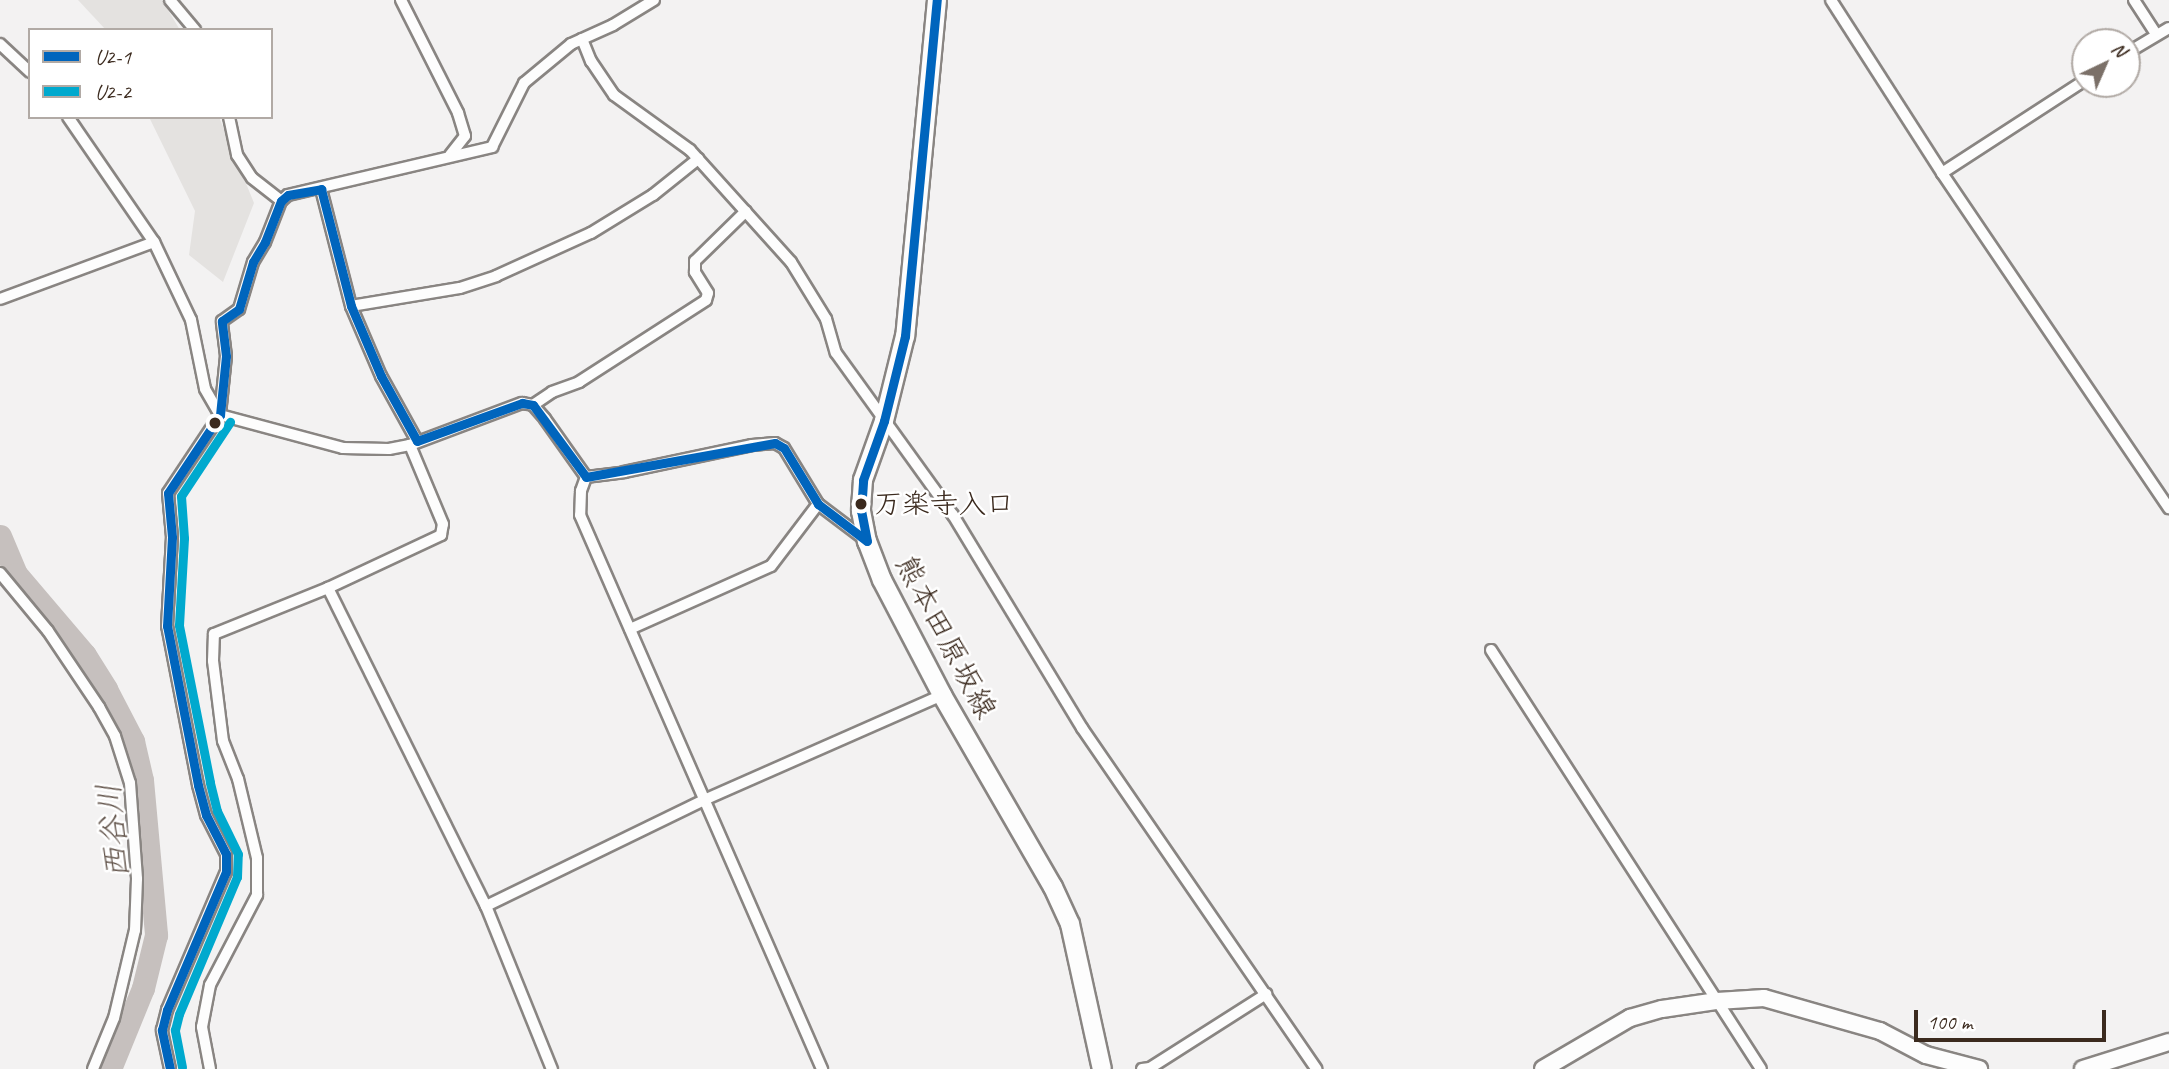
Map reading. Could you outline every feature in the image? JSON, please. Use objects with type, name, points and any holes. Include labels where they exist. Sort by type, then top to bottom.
[{"type":"main road","name":"熊本田原坂線","points":[[937,0],[905,336],[884,421],[863,480],[861,511],[867,541],[881,580],[942,695],[1054,887],[1070,924],[1102,1069]]},
{"type":"main road","points":[[1543,1069],[1630,1018],[1662,1009],[1764,998],[1880,1031],[1929,1062],[1979,1069]]},
{"type":"main road","points":[[2082,1069],[2169,1042]]},
{"type":"street","points":[[170,0],[193,28]]},
{"type":"street","points":[[401,0],[453,104],[465,136],[450,155]]},
{"type":"street","points":[[170,1069],[162,1030],[167,1010],[226,872],[226,853],[206,815],[198,785],[167,626],[172,537],[169,493],[220,415],[226,356],[222,321],[239,309],[253,262],[265,242],[281,201],[288,195],[492,147],[524,83],[548,62],[582,39],[613,25],[654,0]]},
{"type":"street","points":[[1831,0],[1942,173],[2169,508]]},
{"type":"street","points":[[2134,0],[2156,34]]},
{"type":"street","points":[[2141,44],[2169,28]]},
{"type":"street","points":[[582,39],[591,61],[614,95],[659,125],[698,159],[790,262],[826,319],[836,352],[953,515],[1082,728],[1316,1069]]},
{"type":"street","points":[[0,44],[28,70]]},
{"type":"street","points":[[1942,173],[2071,89]]},
{"type":"street","points":[[69,119],[154,242],[191,320],[205,389],[220,415],[343,448],[389,449],[414,443],[512,404],[533,405],[552,392],[579,382],[706,300],[708,293],[695,272],[695,261],[746,211]]},
{"type":"street","points":[[229,119],[237,155],[252,178],[281,201]]},
{"type":"street","points":[[351,306],[460,288],[496,276],[592,233],[653,195],[698,159]]},
{"type":"street","points":[[210,1069],[202,1027],[210,985],[257,895],[257,858],[238,779],[223,741],[213,661],[214,634],[328,588],[441,535],[443,524],[414,443],[351,306],[321,189]]},
{"type":"street","points":[[0,300],[154,242]]},
{"type":"street","points":[[533,405],[586,477]]},
{"type":"street","points":[[586,477],[624,472],[752,445],[775,443],[784,448],[818,504],[867,541]]},
{"type":"street","points":[[586,477],[581,491],[580,515],[822,1069]]},
{"type":"street","points":[[631,629],[771,566],[818,504]]},
{"type":"street","points":[[0,573],[48,631],[99,706],[115,736],[130,783],[137,879],[135,930],[114,1018],[93,1069]]},
{"type":"street","points":[[328,588],[486,906],[552,1069]]},
{"type":"street","points":[[1491,650],[1625,853],[1761,1069]]},
{"type":"street","points":[[486,906],[704,800],[942,695]]},
{"type":"street","points":[[1147,1069],[1266,994]]},
{"type":"shaded area","points":[[78,0],[162,0],[179,28],[104,28]]},
{"type":"shaded area","points":[[150,119],[220,119],[254,203],[223,282],[189,255],[195,211]]},
{"type":"waterway","name":"西谷川","points":[[0,536],[16,574],[85,655],[106,689],[133,741],[142,780],[156,935],[143,988],[110,1069]]},
{"type":"transit line","name":"U2-1","points":[[867,541],[861,511],[863,480],[884,421],[905,336],[937,0]]},
{"type":"transit line","name":"U2-1","points":[[170,1069],[162,1030],[167,1010],[226,872],[226,854],[206,815],[198,785],[167,626],[172,537],[168,493],[220,415],[226,356],[222,321],[239,309],[253,262],[265,242],[281,201],[288,195],[321,189],[351,306],[381,376],[417,441],[522,403],[533,405],[586,477],[775,443],[784,448],[818,504],[867,541]]},
{"type":"transit line","name":"U2-2","points":[[182,1067],[175,1030],[179,1014],[237,877],[238,854],[217,811],[179,625],[184,538],[181,496],[230,422]]},
{"type":"place","name":"万楽寺入口","points":[[861,504]]}]
